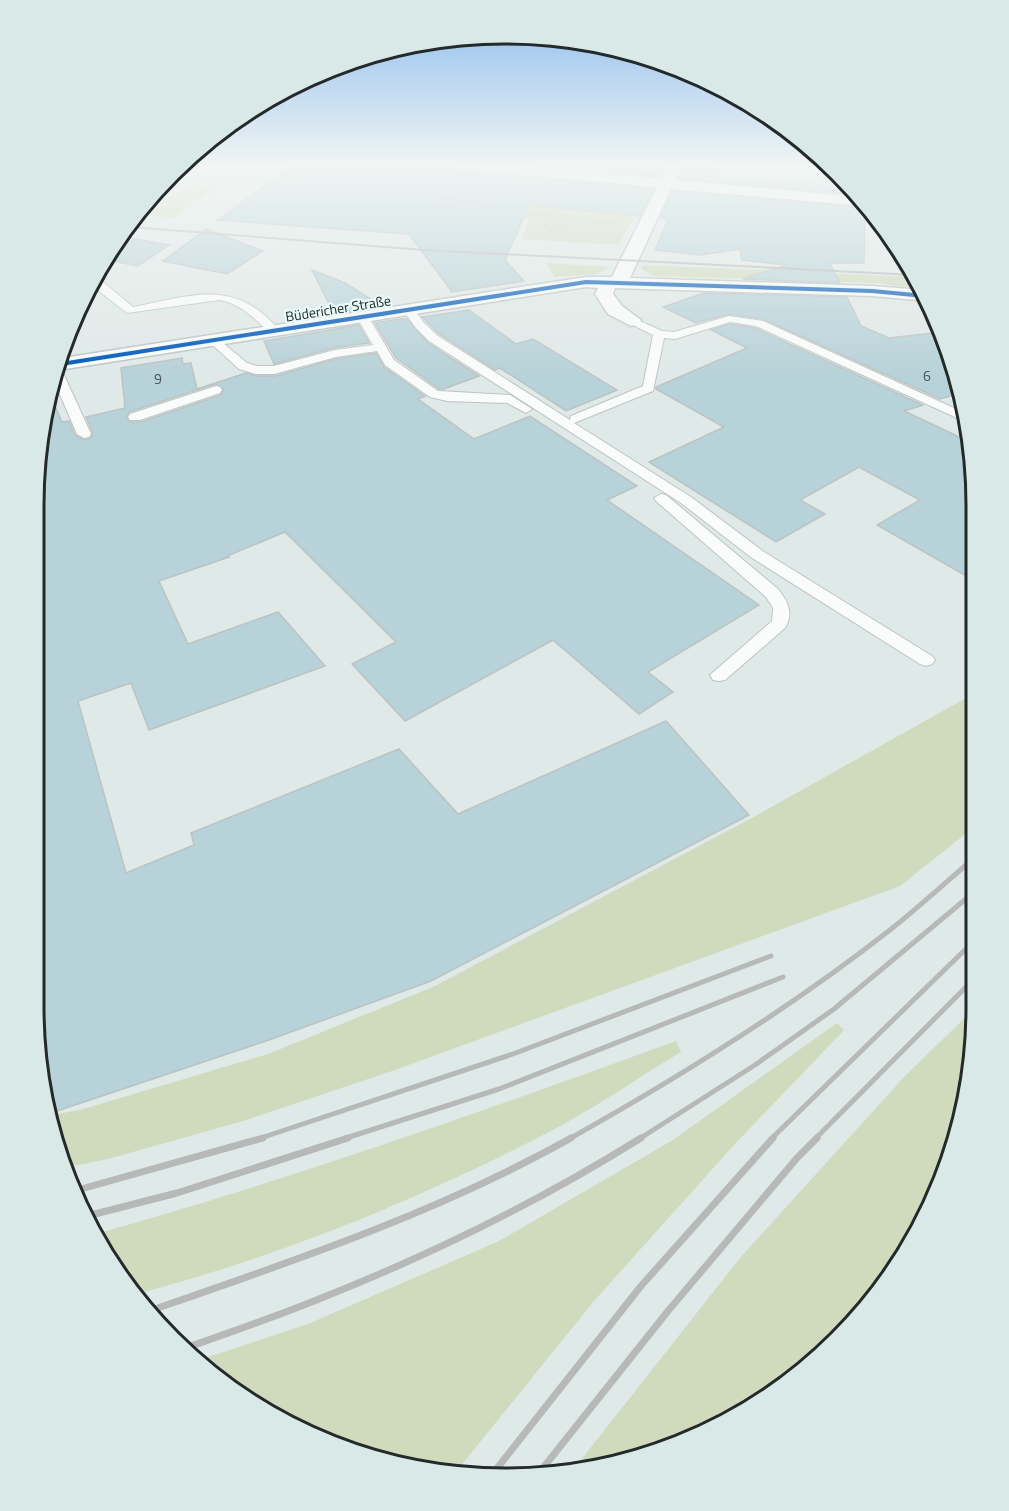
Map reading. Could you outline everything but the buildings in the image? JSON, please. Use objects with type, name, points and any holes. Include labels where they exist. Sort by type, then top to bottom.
[{"type":"street","points":[[631,320],[615,310],[604,294],[614,282],[640,236]]},
{"type":"street","name":"Büdericher Straße","points":[[66,363],[566,284],[614,282],[872,291],[915,295]]},
{"type":"lane","points":[[99,286],[131,311],[212,298],[227,298],[238,303],[273,330]]},
{"type":"lane","points":[[408,309],[424,332],[474,375],[672,504],[772,593],[781,604],[783,615],[779,624],[719,675]]},
{"type":"lane","points":[[362,316],[389,363],[440,396],[510,399]]},
{"type":"lane","points":[[631,320],[659,334],[682,335],[729,320],[759,323],[957,414]]},
{"type":"lane","points":[[576,419],[649,388],[659,334]]},
{"type":"lane","points":[[432,339],[686,500],[758,555],[926,660]]},
{"type":"lane","points":[[213,340],[243,366],[256,370],[274,370],[335,354],[380,347]]},
{"type":"lane","points":[[60,382],[84,434]]},
{"type":"lane","points":[[135,417],[216,390]]},
{"type":"lane","points":[[739,566],[758,555]]},
{"type":"green space","points":[[523,236],[624,236],[619,245],[522,239]]},
{"type":"green space","points":[[546,263],[610,267],[597,274],[555,277]]},
{"type":"green space","points":[[643,265],[905,277],[911,288],[878,283],[655,276],[641,269]]},
{"type":"green space","points":[[966,698],[966,833],[900,886],[395,1070],[243,1121],[108,1159],[72,1166],[56,1114],[80,1110],[268,1054],[433,987],[750,819]]},
{"type":"green space","points":[[966,1017],[962,1067],[957,1096],[941,1155],[904,1237],[888,1263],[851,1310],[808,1353],[761,1390],[735,1406],[653,1443],[580,1461],[740,1258],[905,1076]]},
{"type":"green space","points":[[837,1023],[844,1030],[733,1146],[594,1301],[461,1466],[385,1452],[328,1432],[274,1406],[248,1390],[206,1358],[308,1324],[497,1242],[673,1140]]},
{"type":"green space","points":[[676,1041],[681,1052],[597,1105],[496,1159],[345,1225],[242,1263],[143,1292],[121,1263],[102,1232],[388,1143]]},
{"type":"railway","points":[[239,236],[424,250],[904,275]]},
{"type":"railway","points":[[569,1139],[693,1066],[813,987],[890,930],[966,865]]},
{"type":"railway","points":[[639,1139],[755,1065],[834,1009],[966,899]]},
{"type":"railway","points":[[771,1139],[966,949]]},
{"type":"railway","points":[[258,1139],[513,1054],[771,956]]},
{"type":"railway","points":[[343,1139],[499,1089],[783,977]]},
{"type":"railway","points":[[815,1139],[966,987]]},
{"type":"railway","points":[[82,1189],[263,1138]]},
{"type":"railway","points":[[93,1214],[177,1193],[348,1138]]},
{"type":"railway","points":[[157,1308],[312,1254],[418,1212],[521,1165],[571,1138]]},
{"type":"railway","points":[[193,1345],[302,1306],[402,1264],[484,1226],[564,1184],[641,1138]]},
{"type":"railway","points":[[497,1468],[641,1286],[773,1138]]},
{"type":"railway","points":[[545,1466],[668,1311],[797,1158],[817,1138]]},
{"type":"cycle path","points":[[66,363],[586,282],[872,291],[915,295]]}]
